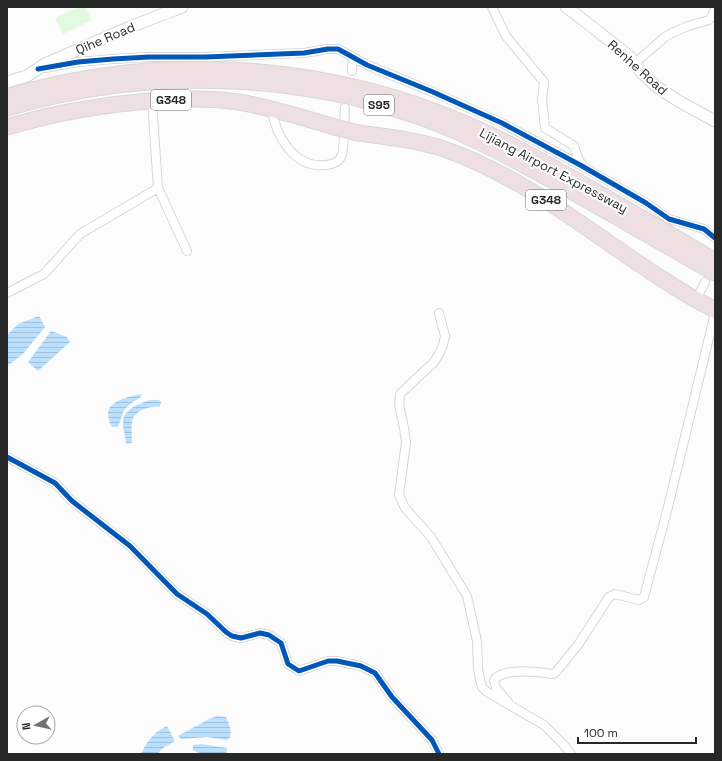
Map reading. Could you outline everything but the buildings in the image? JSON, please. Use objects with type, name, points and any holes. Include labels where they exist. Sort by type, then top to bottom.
[{"type":"highway","name":"Lijiang Airport Expressway","points":[[7,96],[85,78],[160,70],[224,70],[254,72],[292,75],[339,83],[408,102],[448,116],[497,138],[525,152],[715,260]]},
{"type":"highway","name":"Lijiang Airport Expressway","points":[[7,108],[87,90],[136,83],[192,81],[246,82],[291,86],[359,100],[425,119],[492,148],[520,162],[710,278]]},
{"type":"highway","name":"G348","points":[[7,127],[30,120],[74,111],[123,104],[191,99],[222,100],[250,104],[358,133],[429,145],[457,154],[527,188],[683,292],[715,310]]},
{"type":"street","name":"Qihe Road","points":[[7,82],[28,76],[45,64],[130,27],[182,7]]},
{"type":"street","points":[[492,7],[506,36],[544,82],[542,98],[546,128],[574,146],[582,166]]},
{"type":"street","name":"Renhe Road","points":[[566,7],[628,55],[634,64],[657,87],[680,102],[715,121]]},
{"type":"street","points":[[634,64],[672,32],[706,21],[712,16],[715,8]]},
{"type":"street","points":[[38,69],[78,62],[113,59],[304,53],[338,49],[367,65],[440,95],[502,123],[582,166],[669,218],[704,229],[715,238]]},
{"type":"street","points":[[352,71],[353,57]]},
{"type":"street","points":[[152,101],[158,188],[187,251]]},
{"type":"street","points":[[272,110],[278,133],[291,151],[308,163],[324,166],[335,163],[342,155],[345,108]]},
{"type":"street","points":[[7,293],[44,274],[83,232],[158,188]]},
{"type":"street","points":[[704,229],[715,228]]},
{"type":"street","points":[[696,300],[710,278]]},
{"type":"street","points":[[439,313],[445,336],[439,354],[434,362],[400,394],[399,404],[406,442],[399,495],[404,508],[431,537],[467,596],[477,641],[478,668],[482,687],[487,692],[548,728],[571,754]]},
{"type":"street","points":[[512,707],[496,688],[494,679],[502,675],[522,670],[553,674],[578,645],[609,597],[615,594],[639,600],[644,597],[667,512],[715,313]]},
{"type":"street","points":[[7,457],[54,483],[72,501],[130,546],[177,594],[207,614],[232,636],[241,638],[260,632],[269,635],[281,643],[288,664],[299,671],[328,661],[337,661],[361,666],[374,673],[392,697],[432,740],[439,754]]},
{"type":"green space","points":[[78,7],[86,7],[92,20],[63,34],[55,18]]},
{"type":"water","points":[[39,316],[45,327],[23,354],[7,365],[7,335],[18,324]]},
{"type":"water","points":[[51,331],[67,337],[70,342],[38,371],[28,362]]},
{"type":"water","points":[[142,394],[141,397],[124,410],[118,427],[112,427],[108,412],[111,407],[115,403],[128,397]]},
{"type":"water","points":[[150,400],[159,400],[161,402],[160,407],[147,408],[135,415],[132,425],[132,443],[126,444],[123,424],[125,414],[132,408]]},
{"type":"water","points":[[217,716],[226,717],[231,731],[229,739],[226,740],[207,737],[181,739],[178,736],[209,719]]},
{"type":"water","points":[[167,726],[175,741],[163,748],[157,754],[141,754],[151,737]]},
{"type":"water","points":[[201,744],[227,748],[226,754],[204,754],[193,750],[193,745]]},
{"type":"cycle path","points":[[38,69],[78,62],[113,59],[304,53],[338,49],[367,65],[433,92],[502,123],[582,166],[646,203],[669,219],[704,229],[715,238]]},
{"type":"cycle path","points":[[7,457],[55,483],[72,501],[130,546],[177,594],[207,614],[232,636],[241,638],[260,633],[269,635],[281,643],[288,664],[299,671],[328,661],[337,661],[361,666],[375,673],[392,697],[432,740],[439,754]]}]
